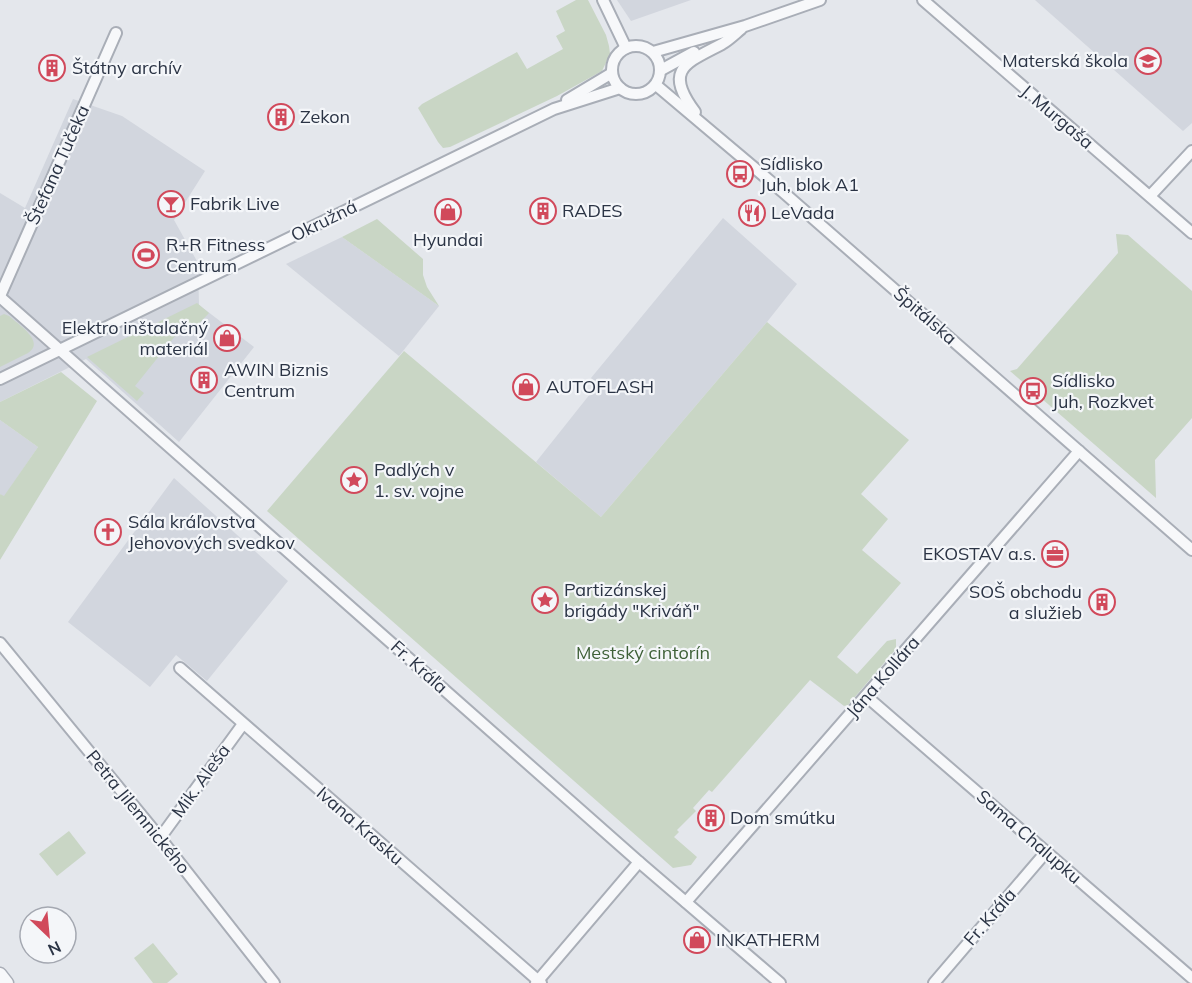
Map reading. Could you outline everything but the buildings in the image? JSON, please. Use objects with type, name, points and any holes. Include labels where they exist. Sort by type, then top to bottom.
[{"type":"street","points":[[603,0],[626,48]]},
{"type":"street","points":[[653,52],[745,26],[820,0]]},
{"type":"street","name":"J. Murgaša","points":[[923,0],[1192,233]]},
{"type":"street","points":[[661,70],[745,26]]},
{"type":"street","points":[[704,124],[683,92],[680,81],[681,72],[689,60],[724,42],[745,26]]},
{"type":"street","name":"Štefana Tučeka","points":[[0,296],[116,33]]},
{"type":"street","points":[[641,46],[653,52],[658,58],[661,70],[656,85],[644,94],[637,95],[620,88],[614,81],[612,73],[615,58],[626,48],[641,46]]},
{"type":"street","points":[[554,109],[612,73]]},
{"type":"street","name":"Špitálska","points":[[656,85],[704,124],[1192,550]]},
{"type":"street","name":"Okružná","points":[[0,379],[554,109],[620,88]]},
{"type":"street","points":[[1150,196],[1192,151]]},
{"type":"street","name":"Fr. Kráľa","points":[[0,296],[639,862],[780,983]]},
{"type":"street","name":"Jána Kollára","points":[[686,902],[1079,451]]},
{"type":"street","name":"Petra Jilemnického","points":[[0,643],[160,838],[274,983]]},
{"type":"street","name":"Ivana Krasku","points":[[180,668],[539,982]]},
{"type":"street","name":"Sama Chalupku","points":[[866,696],[1192,978]]},
{"type":"street","name":"Mik. Aleša","points":[[160,838],[243,724]]},
{"type":"street","name":"Fr. Kráľa","points":[[934,983],[1046,852]]},
{"type":"street","points":[[539,982],[639,862]]},
{"type":"street","points":[[0,974],[7,983]]},
{"type":"shaded area","points":[[617,0],[691,0],[631,21]]},
{"type":"shaded area","name":"Materská škola","points":[[1035,0],[1192,0],[1192,123],[1183,131]]},
{"type":"shaded area","points":[[73,99],[122,116],[205,171],[174,220],[198,263],[199,305],[254,347],[179,442],[86,359],[0,402],[0,193],[25,208]]},
{"type":"shaded area","points":[[723,218],[797,284],[601,517],[536,462],[598,384],[591,378]]},
{"type":"shaded area","points":[[342,237],[439,306],[399,356],[286,264]]},
{"type":"shaded area","points":[[0,420],[38,447],[4,497],[0,494]]},
{"type":"shaded area","points":[[174,478],[288,581],[207,681],[176,655],[150,687],[68,622]]},
{"type":"green space","points":[[576,0],[588,0],[606,35],[610,54],[602,71],[557,96],[450,147],[443,148],[418,108],[517,52],[527,69],[563,49],[556,36],[565,31],[556,11]]},
{"type":"green space","points":[[377,219],[423,259],[423,275],[427,287],[439,306],[342,237]]},
{"type":"green space","points":[[1116,234],[1128,235],[1192,291],[1192,418],[1155,460],[1156,498],[1010,371],[1017,369],[1118,253]]},
{"type":"green space","points":[[197,303],[209,313],[192,331],[184,325],[135,386],[144,393],[137,401],[87,357]]},
{"type":"green space","points":[[4,314],[29,333],[34,344],[33,349],[28,353],[0,367],[0,316]]},
{"type":"green space","name":"Mestský cintorín","points":[[767,322],[909,440],[861,494],[888,519],[862,550],[901,583],[837,657],[857,674],[887,641],[896,639],[896,649],[848,705],[844,706],[810,680],[712,792],[709,790],[693,808],[696,811],[677,830],[679,832],[674,837],[697,857],[691,865],[673,868],[267,511],[404,351],[601,517]]},
{"type":"green space","points":[[61,372],[97,401],[0,560],[0,494],[4,496],[38,447],[0,420],[0,402]]},
{"type":"green space","points":[[69,831],[86,853],[57,876],[39,854]]},
{"type":"green space","points":[[153,943],[178,974],[167,983],[153,983],[134,958]]},
{"type":"place","name":"Materská škola","points":[[1148,61]]},
{"type":"place","name":"Štátny archív","points":[[52,68]]},
{"type":"place","name":"Zekon","points":[[281,117]]},
{"type":"place","name":"Sídlisko Juh, blok A1","points":[[740,174]]},
{"type":"place","name":"Fabrik Live","points":[[171,204]]},
{"type":"place","name":"RADES","points":[[543,211]]},
{"type":"place","name":"Hyundai","points":[[448,212]]},
{"type":"place","name":"LeVada","points":[[752,213]]},
{"type":"place","name":"R+R Fitness Centrum","points":[[146,255]]},
{"type":"place","name":"Elektro inštalačný materiál","points":[[227,338]]},
{"type":"place","name":"AWIN Biznis Centrum","points":[[204,380]]},
{"type":"place","name":"AUTOFLASH","points":[[526,387]]},
{"type":"place","name":"Sídlisko Juh, Rozkvet","points":[[1033,391]]},
{"type":"place","name":"Padlých v 1. sv. vojne","points":[[354,480]]},
{"type":"place","name":"Sála kráľovstva Jehovových svedkov","points":[[108,532]]},
{"type":"place","name":"EKOSTAV a.s.","points":[[1055,554]]},
{"type":"place","name":"Partizánskej brigády \"Kriváň\"","points":[[545,600]]},
{"type":"place","name":"SOŠ obchodu a služieb","points":[[1102,602]]},
{"type":"place","name":"Dom smútku","points":[[711,818]]},
{"type":"place","name":"INKATHERM","points":[[697,940]]}]
